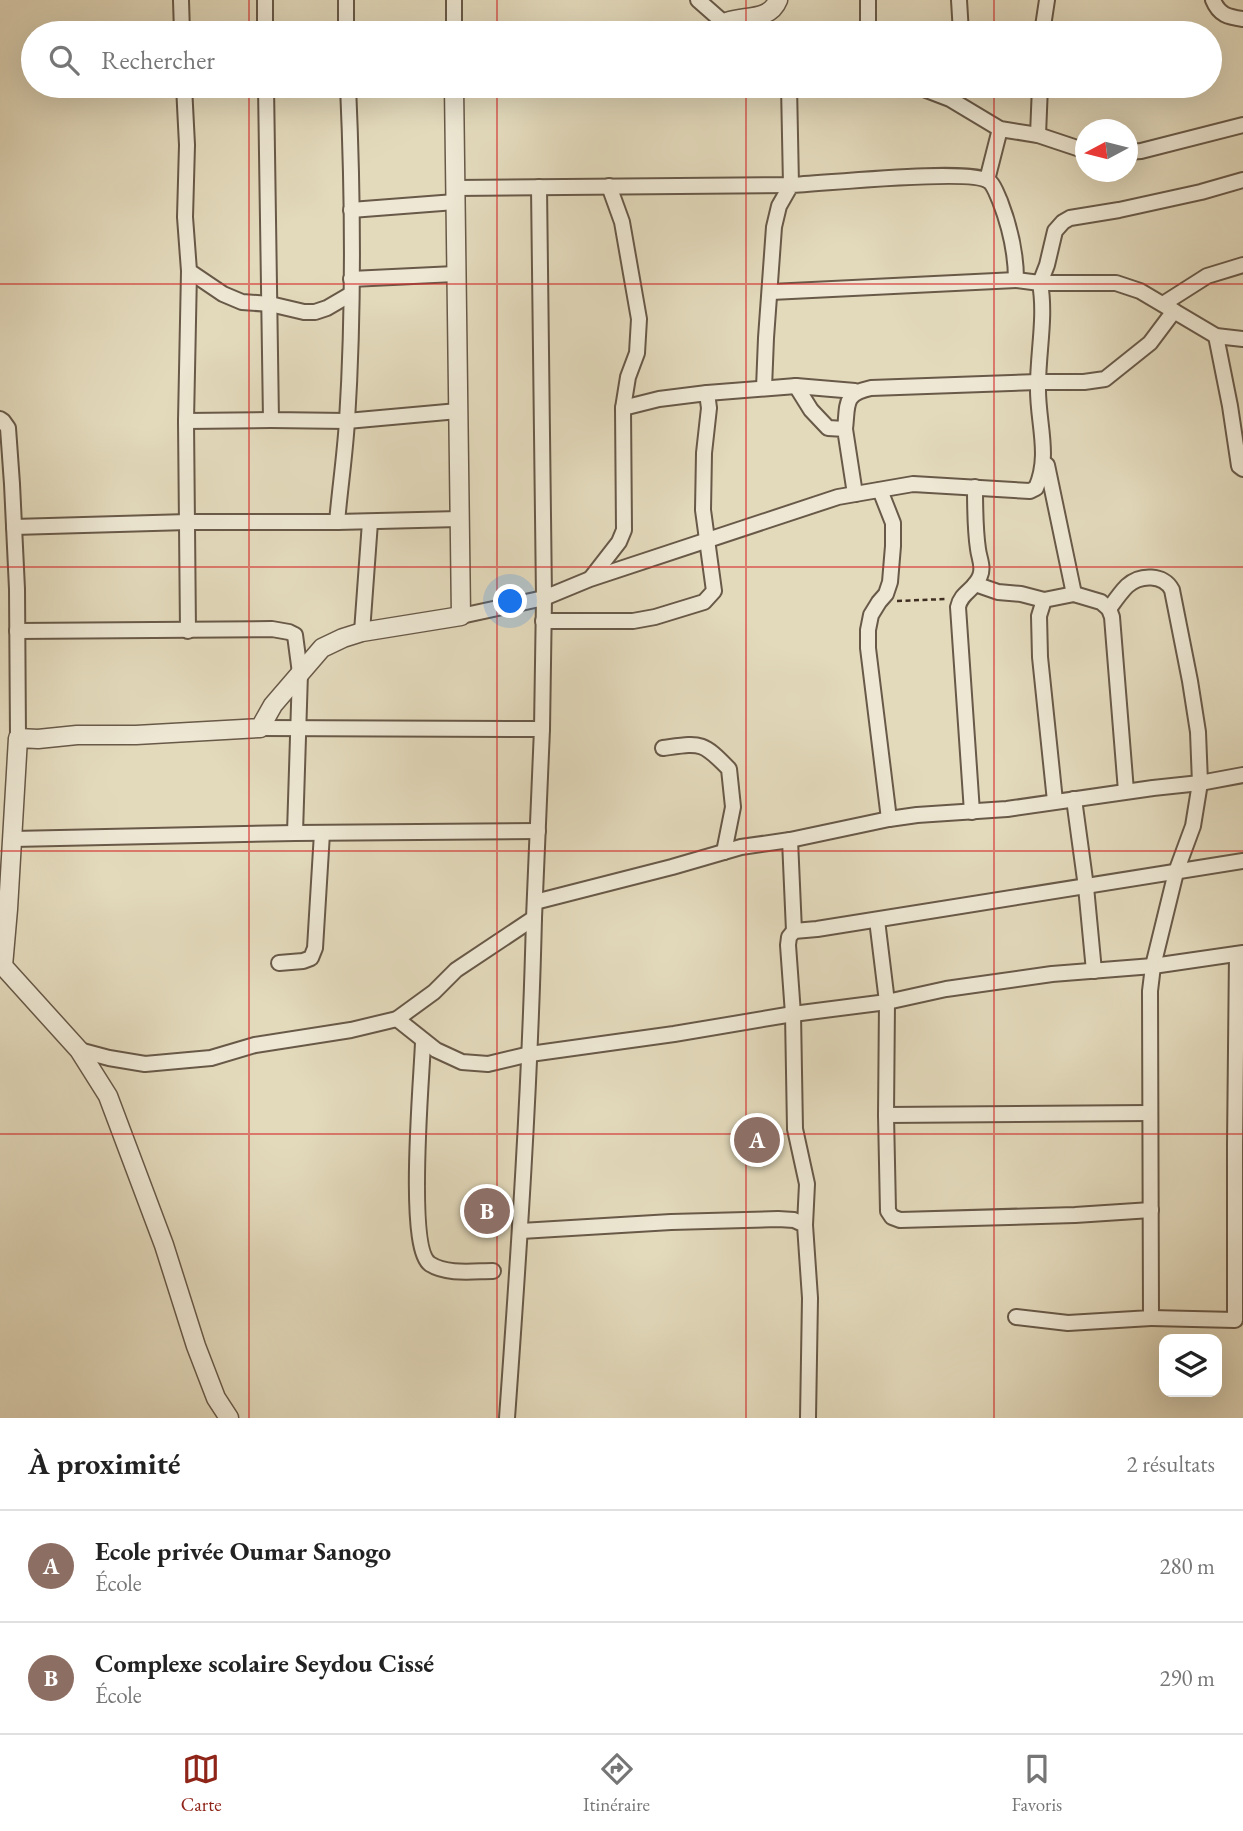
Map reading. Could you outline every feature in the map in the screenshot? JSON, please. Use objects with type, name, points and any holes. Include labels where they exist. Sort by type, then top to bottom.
[{"type":"street","points":[[181,0],[182,21]]},
{"type":"street","points":[[265,0],[265,21]]},
{"type":"street","points":[[346,0],[346,21]]},
{"type":"street","points":[[454,0],[454,21]]},
{"type":"street","points":[[698,0],[714,21]]},
{"type":"street","points":[[741,21],[769,12],[778,0]]},
{"type":"street","points":[[868,0],[868,21]]},
{"type":"street","points":[[959,0],[960,21]]},
{"type":"street","points":[[1044,21],[1047,0]]},
{"type":"street","points":[[1213,0],[1216,8],[1226,16],[1243,19]]},
{"type":"street","points":[[751,18],[754,21]]},
{"type":"street","points":[[185,98],[187,145],[185,217],[189,271],[186,421],[188,631]]},
{"type":"street","points":[[266,98],[271,420]]},
{"type":"street","points":[[337,522],[347,421],[351,286],[348,98]]},
{"type":"street","points":[[454,98],[461,616]]},
{"type":"street","points":[[764,388],[775,227],[779,206],[791,185],[789,98]]},
{"type":"street","points":[[960,98],[1000,130],[1038,135],[1075,147]]},
{"type":"street","points":[[1038,135],[1040,98]]},
{"type":"street","points":[[1138,151],[1243,125]]},
{"type":"street","points":[[987,180],[1000,130]]},
{"type":"street","points":[[351,211],[455,195],[539,187],[791,185],[930,176],[971,177],[987,180],[993,186],[1010,226],[1016,257],[1016,280]]},
{"type":"street","points":[[1074,594],[1044,451],[1038,397],[1043,315],[1040,283],[1055,231],[1070,218],[1201,192],[1243,180]]},
{"type":"street","points":[[506,1418],[521,1231],[542,729],[544,598],[539,187]]},
{"type":"street","points":[[590,579],[612,551],[624,530],[623,408],[628,377],[637,353],[639,319],[622,222],[609,187]]},
{"type":"street","points":[[623,408],[659,399],[796,386],[855,391],[871,388],[1038,382],[1084,383],[1105,379],[1150,343],[1169,308],[1207,276],[1243,265]]},
{"type":"street","points":[[189,271],[223,294],[242,302],[270,304],[304,312],[327,308],[351,286],[455,274]]},
{"type":"street","points":[[771,292],[1016,280],[1040,283],[1116,283],[1140,290],[1216,336],[1243,339]]},
{"type":"street","points":[[1216,336],[1236,404],[1239,466],[1243,469]]},
{"type":"street","points":[[796,386],[811,410],[828,428],[845,429]]},
{"type":"street","points":[[855,391],[849,398],[845,429],[855,494]]},
{"type":"street","points":[[543,621],[632,621],[704,602],[714,592],[703,510],[704,453],[709,408],[707,393]]},
{"type":"street","points":[[186,421],[347,421],[458,411]]},
{"type":"street","points":[[0,419],[8,428],[9,435],[14,527],[18,738],[13,839],[1,966],[79,1050],[108,1096],[164,1245],[196,1346],[216,1398],[229,1418]]},
{"type":"street","points":[[260,728],[273,705],[322,648],[343,638],[362,632],[461,616],[544,598],[590,579],[838,497],[913,484],[1030,491],[1036,488],[1042,476],[1044,451]]},
{"type":"street","points":[[972,812],[958,607],[960,598],[980,576],[982,567],[978,549],[975,488]]},
{"type":"street","points":[[880,490],[892,523],[893,546],[890,582],[886,594],[871,615],[868,648],[889,819]]},
{"type":"street","points":[[14,527],[459,519]]},
{"type":"street","points":[[362,632],[370,522]]},
{"type":"street","points":[[1108,609],[1128,585],[1140,579],[1159,578],[1168,583],[1172,590],[1198,732],[1200,783],[1193,826],[1176,872],[1153,967],[1150,991],[1151,1318]]},
{"type":"street","points":[[975,584],[999,592],[1044,600],[1074,594],[1101,602],[1108,609],[1114,627],[1126,792]]},
{"type":"street","points":[[1044,600],[1039,616],[1040,657],[1055,801]]},
{"type":"street","points":[[17,631],[272,629],[295,635],[300,673],[295,833]]},
{"type":"street","points":[[18,738],[260,728],[542,729]]},
{"type":"street","points":[[663,748],[692,744],[705,747],[729,769],[733,807],[724,852]]},
{"type":"street","points":[[535,902],[741,847],[790,840],[889,819],[972,812],[1200,783],[1243,775]]},
{"type":"street","points":[[1074,799],[1094,971]]},
{"type":"street","points":[[13,839],[538,831]]},
{"type":"street","points":[[279,963],[311,958],[315,948],[322,833]]},
{"type":"street","points":[[790,840],[794,931],[789,937],[788,945],[793,1014],[795,1129],[807,1184],[805,1225],[810,1298],[808,1418]]},
{"type":"street","points":[[794,931],[1243,861]]},
{"type":"street","points":[[79,1050],[145,1064],[211,1058],[255,1045],[351,1030],[397,1019],[434,992],[456,970],[534,918]]},
{"type":"street","points":[[877,920],[887,1002],[888,1211],[892,1217],[900,1220],[1026,1217],[1151,1210]]},
{"type":"street","points":[[397,1019],[436,1050],[462,1062],[488,1064],[530,1054],[887,1002],[946,989],[1052,974],[1153,967],[1240,953],[1235,1145],[1239,1320],[1151,1318],[1068,1323],[1016,1317]]},
{"type":"street","points":[[424,1042],[417,1183],[417,1218],[424,1254],[429,1263],[447,1271],[493,1271]]},
{"type":"street","points":[[886,1115],[1149,1113]]},
{"type":"street","points":[[521,1231],[778,1219],[794,1220],[805,1225]]},
{"type":"path","points":[[879,602],[960,598]]},
{"type":"place","name":"Ecole privée Oumar Sanogo","points":[[757,1140]]},
{"type":"place","name":"Complexe scolaire Seydou Cissé","points":[[487,1211]]}]
